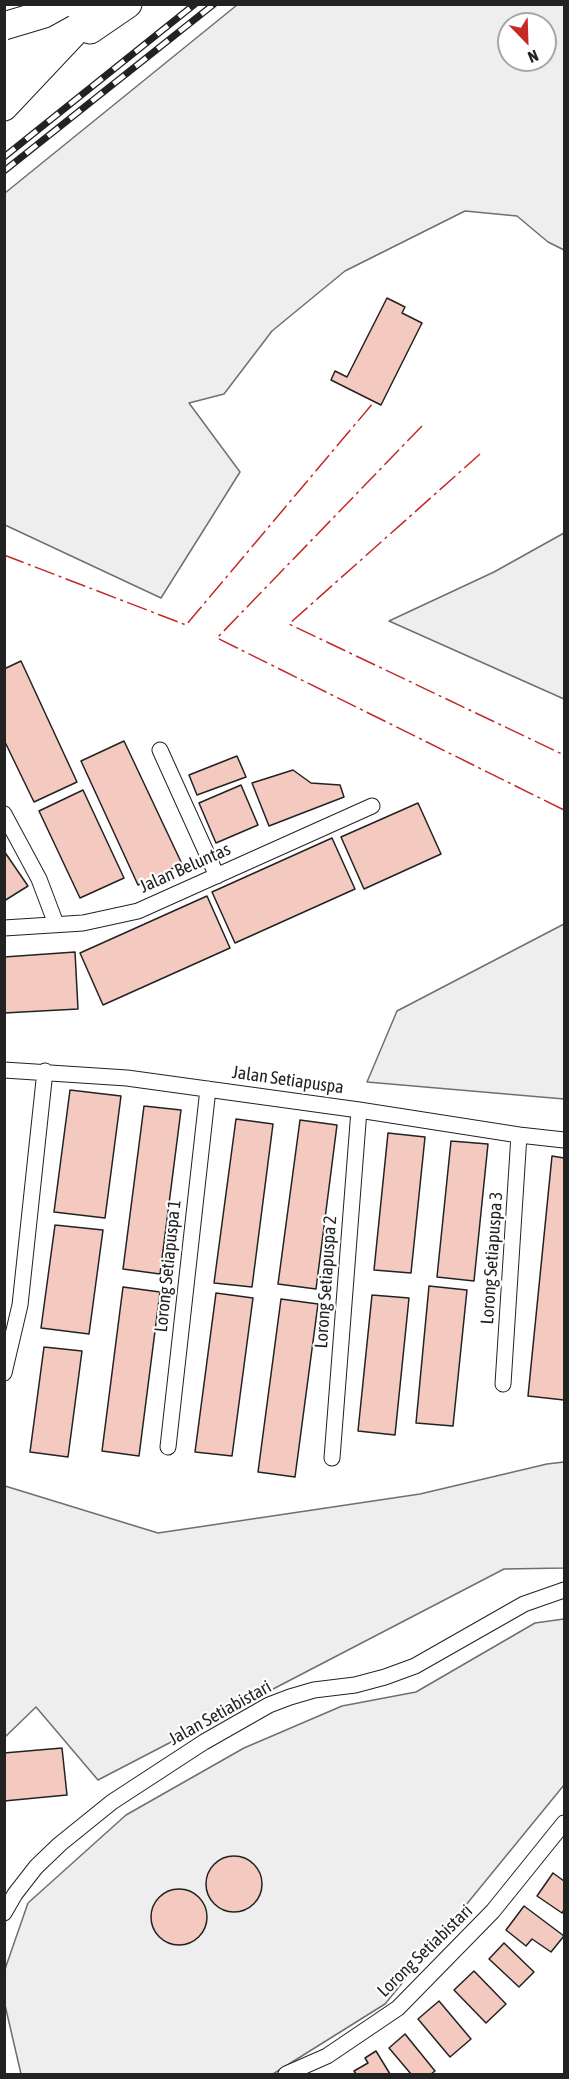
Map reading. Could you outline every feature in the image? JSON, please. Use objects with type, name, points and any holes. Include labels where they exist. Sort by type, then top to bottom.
[{"type":"highway","points":[[4,48],[42,4]]},
{"type":"highway","points":[[4,26],[44,14],[62,4]]},
{"type":"highway","points":[[4,81],[71,4]]},
{"type":"highway","points":[[4,107],[101,4]]},
{"type":"highway","points":[[56,52],[128,4]]},
{"type":"street","points":[[160,750],[217,876]]},
{"type":"street","name":"Jalan Beluntas","points":[[4,928],[83,923],[138,910],[372,806]]},
{"type":"street","points":[[4,814],[39,879],[56,924]]},
{"type":"street","name":"Jalan Setiapuspa","points":[[4,1070],[127,1078],[564,1140]]},
{"type":"street","points":[[4,1373],[20,1305],[45,1071]]},
{"type":"street","name":"Lorong Setiapuspa 1","points":[[168,1447],[208,1089]]},
{"type":"street","name":"Lorong Setiapuspa 2","points":[[332,1458],[359,1110]]},
{"type":"street","name":"Lorong Setiapuspa 3","points":[[503,1384],[519,1135]]},
{"type":"street","name":"Jalan Setiabistari","points":[[4,1913],[15,1894],[36,1867],[60,1844],[112,1802],[204,1742],[268,1706],[290,1697],[315,1690],[355,1685],[415,1666],[524,1604],[564,1590]]},
{"type":"street","name":"Lorong Setiabistari","points":[[286,2074],[327,2056],[398,2008],[493,1911],[564,1822]]},
{"type":"shaded area","points":[[237,5],[564,5],[564,250],[548,242],[517,216],[465,211],[345,271],[272,331],[224,394],[189,403],[240,472],[161,598],[5,525],[5,193]]},
{"type":"shaded area","points":[[564,533],[564,699],[389,621],[494,572]]},
{"type":"shaded area","points":[[564,924],[564,1099],[367,1082],[397,1011]]},
{"type":"shaded area","points":[[564,1462],[564,1568],[504,1569],[98,1780],[36,1707],[5,1737],[5,1486],[158,1533],[420,1494]]},
{"type":"shaded area","points":[[564,1619],[564,1785],[385,2004],[273,2074],[21,2074],[5,2005],[4,1972],[28,1903],[126,1815],[244,1748],[342,1706],[416,1692],[535,1623]]},
{"type":"building","points":[[387,298],[405,307],[402,313],[422,323],[381,405],[331,380],[335,371],[347,377]]},
{"type":"building","points":[[21,661],[77,782],[34,802],[4,740],[4,669]]},
{"type":"building","points":[[124,741],[182,864],[138,885],[81,761]]},
{"type":"building","points":[[237,756],[246,777],[197,795],[189,775]]},
{"type":"building","points":[[293,770],[311,783],[340,785],[344,797],[269,826],[252,783]]},
{"type":"building","points":[[241,785],[258,825],[216,843],[199,803]]},
{"type":"building","points":[[83,790],[124,878],[80,898],[39,811]]},
{"type":"building","points":[[418,803],[441,854],[364,889],[341,837]]},
{"type":"building","points":[[332,838],[355,889],[235,943],[212,892]]},
{"type":"building","points":[[4,851],[28,886],[4,901]]},
{"type":"building","points":[[207,896],[230,948],[103,1005],[80,953]]},
{"type":"building","points":[[75,952],[78,1009],[4,1013],[4,957]]},
{"type":"building","points":[[70,1090],[121,1096],[105,1218],[54,1212]]},
{"type":"building","points":[[144,1106],[181,1110],[160,1274],[123,1269]]},
{"type":"building","points":[[236,1119],[273,1124],[252,1287],[214,1283]]},
{"type":"building","points":[[300,1120],[337,1125],[316,1289],[278,1284]]},
{"type":"building","points":[[388,1133],[425,1137],[411,1273],[374,1270]]},
{"type":"building","points":[[451,1141],[488,1144],[474,1281],[437,1277]]},
{"type":"building","points":[[552,1156],[564,1158],[564,1400],[528,1396]]},
{"type":"building","points":[[55,1225],[103,1230],[89,1334],[41,1328]]},
{"type":"building","points":[[429,1286],[467,1290],[453,1426],[416,1423]]},
{"type":"building","points":[[123,1287],[160,1292],[139,1456],[102,1451]]},
{"type":"building","points":[[216,1293],[253,1298],[232,1456],[195,1452]]},
{"type":"building","points":[[372,1295],[409,1298],[395,1435],[358,1431]]},
{"type":"building","points":[[281,1299],[318,1304],[295,1477],[258,1472]]},
{"type":"building","points":[[44,1347],[82,1351],[68,1457],[30,1452]]},
{"type":"building","points":[[62,1748],[67,1795],[4,1801],[4,1753]]},
{"type":"building","points":[[229,1856],[239,1856],[254,1864],[260,1873],[262,1884],[260,1895],[254,1904],[239,1912],[229,1912],[218,1907],[211,1900],[206,1889],[206,1879],[211,1868],[218,1861]]},
{"type":"building","points":[[553,1873],[564,1881],[564,1910],[562,1913],[537,1896]]},
{"type":"building","points":[[174,1889],[184,1889],[199,1897],[205,1906],[207,1917],[205,1928],[199,1937],[184,1945],[174,1945],[163,1940],[156,1933],[151,1922],[151,1912],[156,1901],[163,1894]]},
{"type":"building","points":[[524,1906],[564,1936],[551,1952],[532,1939],[526,1946],[506,1930]]},
{"type":"building","points":[[504,1943],[534,1972],[519,1987],[489,1959]]},
{"type":"building","points":[[474,1971],[506,2004],[486,2023],[454,1990]]},
{"type":"building","points":[[439,2001],[471,2039],[450,2057],[418,2019]]},
{"type":"building","points":[[405,2034],[435,2071],[431,2074],[411,2074],[389,2048]]},
{"type":"building","points":[[376,2051],[390,2074],[356,2074],[354,2071],[368,2063],[365,2058]]},
{"type":"railway","points":[[4,157],[195,4]]},
{"type":"railway","points":[[4,171],[214,4]]},
{"type":"power","points":[[4,555],[186,625],[374,402]]},
{"type":"power","points":[[422,426],[217,638],[564,810]]},
{"type":"power","points":[[480,454],[289,624],[564,755]]}]
